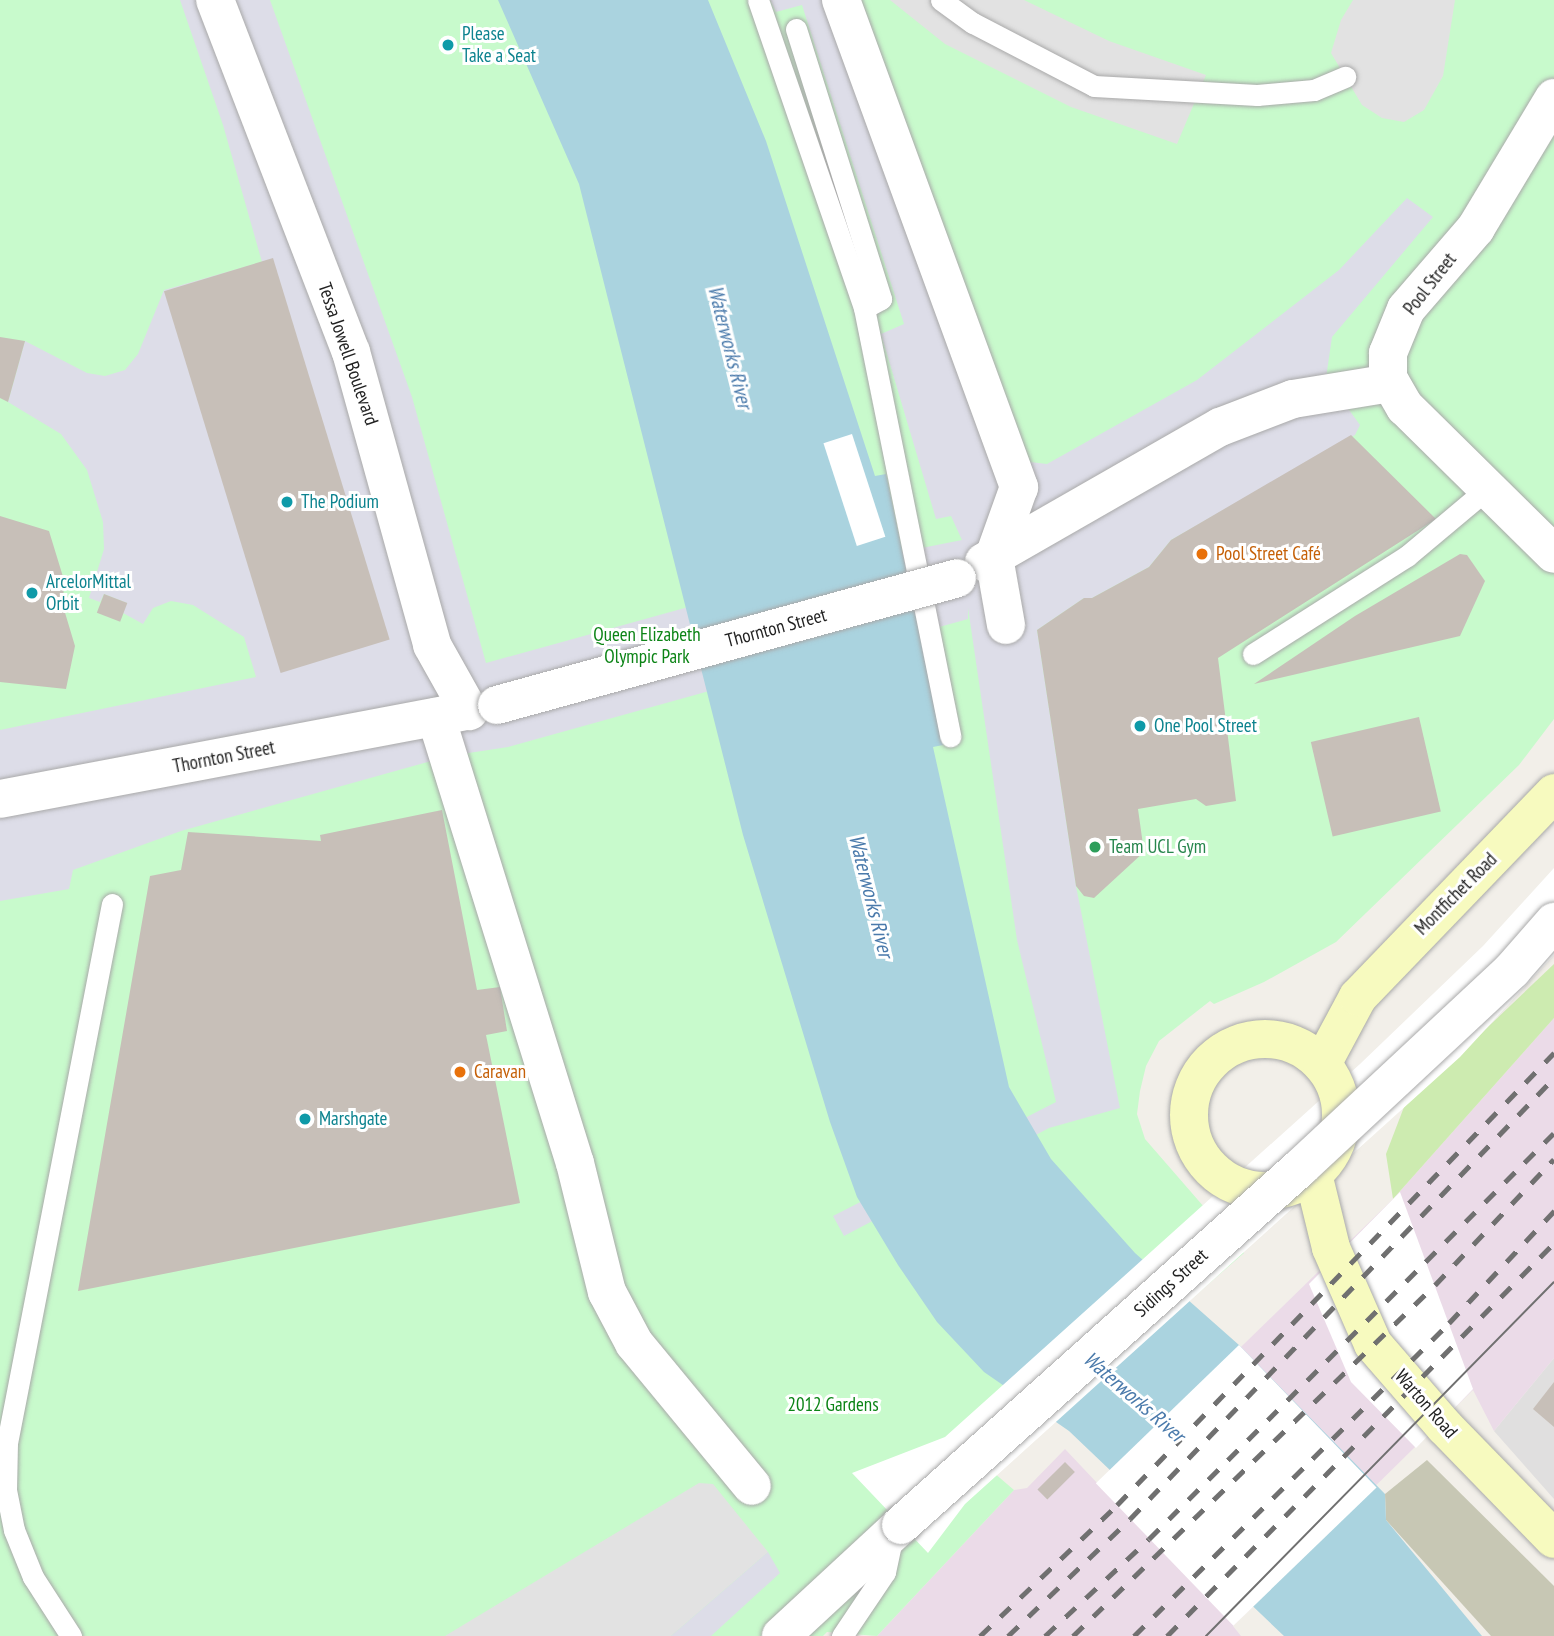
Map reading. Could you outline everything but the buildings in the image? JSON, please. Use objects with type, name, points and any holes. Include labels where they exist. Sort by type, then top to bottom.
[{"type":"street","name":"Tessa Jowell Boulevard","points":[[215,0],[351,352],[432,645],[467,711],[607,1292],[634,1343],[752,1486]]},
{"type":"street","points":[[841,0],[1019,487],[994,557],[1006,625]]},
{"type":"street","name":"Pool Street","points":[[1391,383],[1388,353],[1406,309],[1476,228],[1554,98]]},
{"type":"street","name":"Thornton Street","points":[[0,799],[467,711],[957,578],[1220,427],[1293,399],[1391,383]]},
{"type":"street","points":[[1391,383],[1405,407],[1554,554]]},
{"type":"street","name":"Montfichet Road","points":[[1322,1064],[1357,997],[1554,793]]},
{"type":"street","name":"Sidings Street","points":[[781,1636],[1301,1167],[1511,970],[1554,922]]},
{"type":"street","name":"Montfichet Road","points":[[1281,1040],[1357,997]]},
{"type":"street","points":[[1252,1039],[1281,1040],[1304,1048],[1322,1064],[1338,1090],[1342,1121],[1333,1150],[1313,1174],[1269,1192],[1225,1180],[1207,1165],[1195,1146],[1189,1102],[1206,1065],[1225,1048],[1252,1039]]},
{"type":"street","name":"Warton Road","points":[[1313,1174],[1331,1248],[1373,1344],[1445,1427],[1554,1539]]},
{"type":"street","name":"Warton Road","points":[[1269,1192],[1331,1248]]},
{"type":"lane","points":[[758,0],[864,308],[950,736]]},
{"type":"lane","points":[[941,0],[973,23],[1094,86],[1257,94],[1314,90],[1345,78]]},
{"type":"lane","points":[[796,29],[881,299],[864,308]]},
{"type":"lane","points":[[1253,654],[1407,556],[1488,488]]},
{"type":"lane","points":[[71,1636],[33,1577],[14,1530],[6,1490],[7,1443],[111,904]]},
{"type":"lane","points":[[842,1636],[885,1572],[897,1529]]},
{"type":"shaded area","points":[[180,0],[270,0],[412,397],[486,663],[851,562],[962,540],[951,516],[936,519],[881,334],[904,324],[802,5],[776,12],[770,0],[861,0],[880,80],[891,79],[912,176],[1018,450],[1030,462],[1047,464],[1197,380],[1339,270],[1407,198],[1433,217],[1332,337],[1326,378],[1360,425],[1355,435],[1171,540],[1149,567],[1092,598],[1084,598],[1037,630],[1076,886],[1120,1108],[1049,1128],[844,1236],[833,1216],[1056,1102],[1017,940],[968,608],[968,619],[508,747],[449,756],[181,831],[73,870],[69,889],[0,901],[0,730],[256,677],[244,637],[193,605],[171,601],[153,608],[143,624],[123,613],[127,603],[104,594],[100,602],[89,598],[104,549],[103,522],[87,470],[61,434],[8,402],[25,341],[87,373],[105,376],[125,370],[138,354],[164,290],[262,262],[223,125]]},
{"type":"shaded area","points":[[890,0],[1024,0],[1109,41],[1206,75],[1177,144],[1071,107],[945,44]]},
{"type":"shaded area","points":[[1353,0],[1455,0],[1443,76],[1424,110],[1404,122],[1382,118],[1362,105],[1331,53],[1341,20]]},
{"type":"shaded area","points":[[1554,1018],[1554,1358],[1494,1431],[1473,1390],[1233,1626],[1241,1636],[877,1636],[1014,1490],[1027,1488],[1065,1449],[1099,1485],[1393,1199]]},
{"type":"shaded area","points":[[1554,1358],[1554,1499],[1494,1431]]},
{"type":"shaded area","points":[[1427,1460],[1554,1586],[1554,1636],[1491,1636],[1386,1520],[1385,1494]]},
{"type":"shaded area","points":[[699,1483],[713,1484],[768,1552],[671,1636],[445,1636]]},
{"type":"shaded area","points":[[768,1552],[780,1573],[711,1636],[671,1636]]},
{"type":"green space","name":"Queen Elizabeth Olympic Park","points":[[0,0],[1554,0],[1554,719],[1519,765],[1336,942],[1264,982],[1214,1004],[1210,1001],[1159,1041],[1146,1066],[1140,1091],[1137,1114],[1145,1139],[1244,1253],[993,1472],[1014,1490],[877,1636],[827,1632],[823,1636],[0,1636]]},
{"type":"green space","points":[[1554,964],[1554,1018],[1393,1199],[1386,1154],[1404,1107]]},
{"type":"water","name":"Waterworks River","points":[[498,0],[708,0],[766,141],[875,476],[886,474],[943,745],[933,747],[1009,1087],[1051,1159],[1135,1253],[1239,1345],[1385,1494],[1386,1520],[1482,1636],[1284,1636],[1069,1431],[984,1372],[937,1322],[898,1265],[857,1197],[830,1122],[743,835],[579,184]]},
{"type":"pier","points":[[852,434],[885,537],[857,546],[823,443]]},
{"type":"pier","points":[[1554,868],[1554,955],[1460,1057],[965,1504],[928,1553],[852,1473],[945,1437],[1360,1064],[1483,946]]},
{"type":"pier","points":[[1400,1192],[1473,1389],[1416,1448],[1351,1382],[1309,1284]]},
{"type":"pier","points":[[1239,1345],[1377,1487],[1233,1626],[1096,1483]]},
{"type":"tram line","points":[[1206,1636],[1554,1282]]},
{"type":"railway","points":[[980,1636],[1117,1505],[1554,1053]]},
{"type":"railway","points":[[1008,1636],[1130,1519],[1554,1078]]},
{"type":"railway","points":[[1045,1636],[1149,1539],[1554,1133]]},
{"type":"railway","points":[[1073,1636],[1435,1285],[1554,1159]]},
{"type":"railway","points":[[1134,1636],[1449,1323],[1554,1211]]},
{"type":"railway","points":[[1167,1636],[1554,1243]]},
{"type":"place","name":"Please Take a Seat","points":[[448,45]]},
{"type":"place","name":"The Podium","points":[[287,502]]},
{"type":"place","name":"Pool Street Café","points":[[1202,554]]},
{"type":"place","name":"ArcelorMittal Orbit","points":[[32,593]]},
{"type":"place","name":"One Pool Street","points":[[1140,726]]},
{"type":"place","name":"Team UCL Gym","points":[[1095,847]]},
{"type":"place","name":"Caravan","points":[[460,1072]]},
{"type":"place","name":"Marshgate","points":[[305,1119]]},
{"type":"park label","name":"2012 Gardens","points":[[833,1405]]}]
